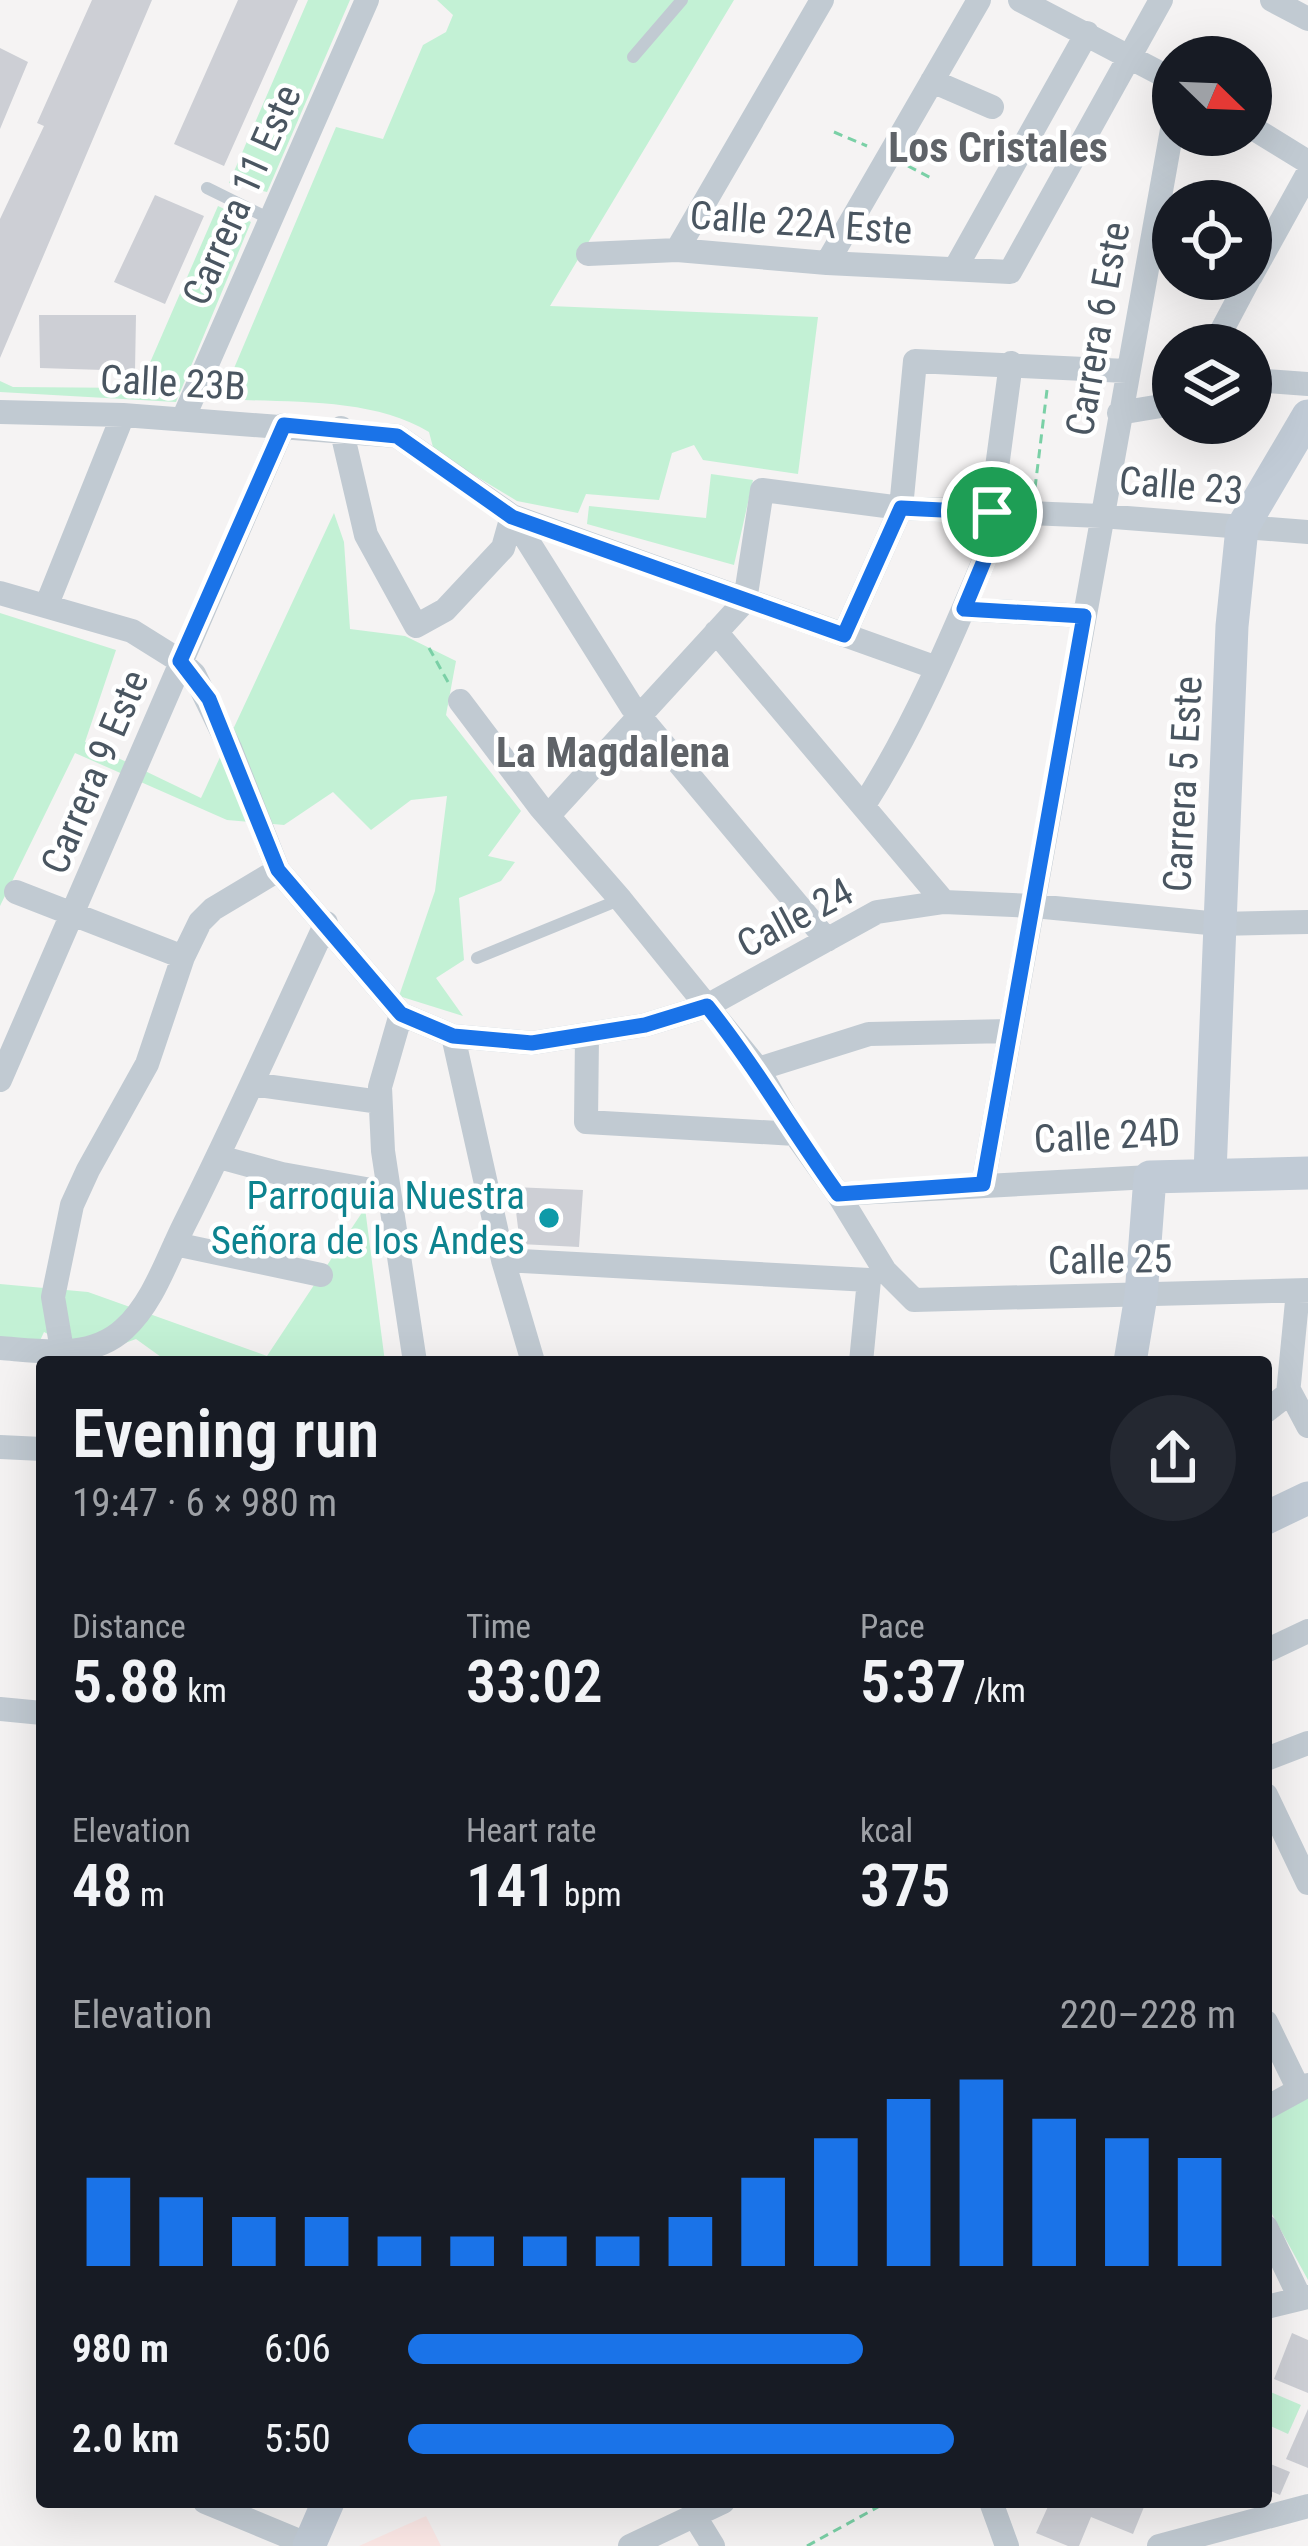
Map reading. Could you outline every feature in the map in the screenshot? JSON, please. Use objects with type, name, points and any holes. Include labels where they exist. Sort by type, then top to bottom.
[{"type":"street","name":"Carrera 11 Este","points":[[183,419],[367,0]]},
{"type":"street","points":[[677,250],[823,0]]},
{"type":"street","points":[[827,263],[979,0]]},
{"type":"street","points":[[1020,0],[1152,68]]},
{"type":"street","points":[[1128,55],[1161,0]]},
{"type":"street","points":[[1272,0],[1308,19]]},
{"type":"street","points":[[955,269],[1087,33]]},
{"type":"street","name":"Calle 22A Este","points":[[588,254],[677,250],[1010,272],[1128,55]]},
{"type":"street","points":[[932,81],[992,107]]},
{"type":"street","points":[[1272,140],[1308,162]]},
{"type":"street","name":"Carrera 6 Este","points":[[983,1184],[1167,156]]},
{"type":"street","points":[[1272,238],[1308,173]]},
{"type":"street","points":[[844,635],[901,508],[915,361],[1126,370]]},
{"type":"street","points":[[864,805],[892,762],[937,668],[998,513],[1011,362]]},
{"type":"street","points":[[1272,381],[1308,384]]},
{"type":"street","points":[[1119,412],[1152,407]]},
{"type":"street","name":"Calle 23B","points":[[0,412],[340,428],[397,436],[512,517],[937,668]]},
{"type":"street","points":[[47,604],[123,415]]},
{"type":"street","name":"Carrera 5 Este","points":[[1210,1173],[1232,626],[1242,528],[1308,416]]},
{"type":"street","name":"Carrera 9 Este","points":[[0,1080],[284,425]]},
{"type":"street","points":[[340,428],[366,535],[416,626],[445,610],[502,548],[512,517]]},
{"type":"street","name":"Calle 23","points":[[745,601],[762,490],[901,508],[1101,516],[1308,532]]},
{"type":"street","points":[[512,517],[640,716],[827,940]]},
{"type":"street","points":[[0,593],[132,631],[180,661],[209,699],[278,870],[401,1014],[380,1102],[388,1193],[414,1356]]},
{"type":"street","points":[[548,816],[745,601]]},
{"type":"street","points":[[964,609],[1084,616]]},
{"type":"street","points":[[716,632],[944,902]]},
{"type":"street","points":[[460,701],[548,816],[758,1070],[795,1134],[838,1194],[877,1275],[862,1356]]},
{"type":"street","points":[[64,1356],[53,1297],[72,1205],[147,1064],[183,957],[200,922],[213,909],[278,870]]},
{"type":"street","points":[[16,892],[183,957]]},
{"type":"street","name":"Calle 24","points":[[401,1014],[453,1036],[532,1043],[587,1037],[707,1006],[877,912],[944,902],[1219,924],[1308,922]]},
{"type":"street","points":[[67,1356],[96,1347],[124,1330],[147,1300],[219,1157],[326,923]]},
{"type":"street","points":[[758,1070],[868,1034],[1010,1031]]},
{"type":"street","points":[[453,1036],[503,1260],[531,1356]]},
{"type":"street","points":[[587,1037],[586,1122],[795,1134]]},
{"type":"street","points":[[252,1084],[380,1102]]},
{"type":"street","points":[[219,1157],[388,1193]]},
{"type":"street","name":"Calle 24D","points":[[838,1194],[1210,1173],[1308,1173]]},
{"type":"street","points":[[1131,1356],[1141,1296],[1150,1177]]},
{"type":"street","points":[[175,1244],[321,1275]]},
{"type":"street","points":[[503,1260],[877,1275]]},
{"type":"street","name":"Calle 25","points":[[877,1275],[914,1300],[1303,1291]]},
{"type":"street","points":[[1303,1291],[1278,1402],[1308,1426]]},
{"type":"street","points":[[0,1348],[57,1356]]},
{"type":"street","points":[[0,1447],[36,1449]]},
{"type":"street","points":[[1272,1515],[1308,1498]]},
{"type":"street","points":[[1272,1648],[1308,1631]]},
{"type":"street","points":[[0,1709],[36,1712]]},
{"type":"street","points":[[1272,1757],[1308,1743]]},
{"type":"street","points":[[1272,1807],[1308,1882]]},
{"type":"street","points":[[1272,1853],[1290,1844]]},
{"type":"street","points":[[1272,2032],[1304,2088],[1272,2105]]},
{"type":"street","points":[[1272,2238],[1304,2297],[1272,2305]]},
{"type":"street","points":[[1159,2546],[1308,2506]]},
{"type":"street","points":[[219,2508],[309,2546],[325,2508]]},
{"type":"street","points":[[630,2546],[710,2508]]},
{"type":"street","points":[[993,2508],[1007,2546]]},
{"type":"street","points":[[694,2515],[712,2546]]},
{"type":"lane","points":[[632,57],[682,0]]},
{"type":"lane","points":[[206,188],[270,219]]},
{"type":"lane","points":[[477,958],[620,899]]},
{"type":"path","points":[[1033,513],[1050,364]]},
{"type":"path","points":[[416,626],[460,701]]},
{"type":"path","points":[[806,2546],[875,2508]]},
{"type":"shaded area","points":[[426,2516],[441,2546],[359,2546]]},
{"type":"green space","points":[[308,0],[350,0],[267,192],[229,183]]},
{"type":"green space","points":[[437,0],[734,0],[550,306],[818,317],[798,474],[703,460],[694,445],[672,453],[659,500],[586,494],[578,513],[517,501],[434,451],[429,432],[381,413],[328,404],[221,399],[336,127],[383,139],[423,45],[446,32],[453,15]]},
{"type":"green space","points":[[218,206],[251,222],[176,402],[0,392],[0,381],[13,387],[139,388]]},
{"type":"green space","points":[[711,474],[753,480],[734,565],[587,524],[589,506],[706,518]]},
{"type":"green space","points":[[334,513],[344,542],[350,629],[405,636],[456,661],[446,715],[521,811],[488,856],[515,862],[501,881],[459,898],[464,960],[436,978],[463,1016],[399,996],[435,891],[447,796],[411,800],[371,830],[333,792],[284,825],[227,820],[75,753],[0,906],[0,613],[116,650],[85,742],[201,798]]},
{"type":"green space","points":[[365,1208],[384,1356],[267,1356]]},
{"type":"green space","points":[[0,1284],[88,1292],[267,1356],[160,1356],[136,1339],[90,1356],[44,1332],[38,1345],[0,1340]]},
{"type":"green space","points":[[1308,2095],[1308,2280],[1272,2214],[1272,2115]]},
{"type":"green space","points":[[1272,2393],[1301,2405],[1288,2434],[1272,2427]]},
{"type":"building","points":[[92,0],[152,0],[0,358],[0,219],[44,126],[37,123]]},
{"type":"building","points":[[238,0],[298,0],[224,166],[174,144]]},
{"type":"building","points":[[0,48],[28,62],[0,129]]},
{"type":"building","points":[[155,195],[204,216],[165,304],[114,282]]},
{"type":"building","points":[[39,315],[136,315],[135,371],[40,368]]},
{"type":"building","name":"Parroquia Nuestra Señora de los Andes","points":[[513,1187],[583,1190],[579,1247],[520,1244]]},
{"type":"building","points":[[1292,2333],[1308,2340],[1308,2393],[1274,2379]]},
{"type":"building","points":[[1308,2409],[1308,2468],[1286,2459]]},
{"type":"building","points":[[1272,2464],[1290,2472],[1280,2495],[1272,2492]]},
{"type":"building","points":[[1047,2508],[1144,2508],[1133,2534],[1091,2517],[1079,2546],[1036,2533]]},
{"type":"place","name":"Parroquia Nuestra Señora de los Andes","points":[[549,1218]]},
{"type":"district","name":"Los Cristales","points":[[998,147]]},
{"type":"district","name":"La Magdalena","points":[[613,752]]},
{"type":"route","points":[[284,425],[397,436],[512,517],[844,635],[901,508],[992,512],[1004,513],[964,609],[1084,616],[983,1184],[838,1194],[795,1134],[758,1070],[707,1006],[645,1025],[532,1043],[453,1036],[401,1014],[278,870],[209,699],[180,661],[284,425]]}]
